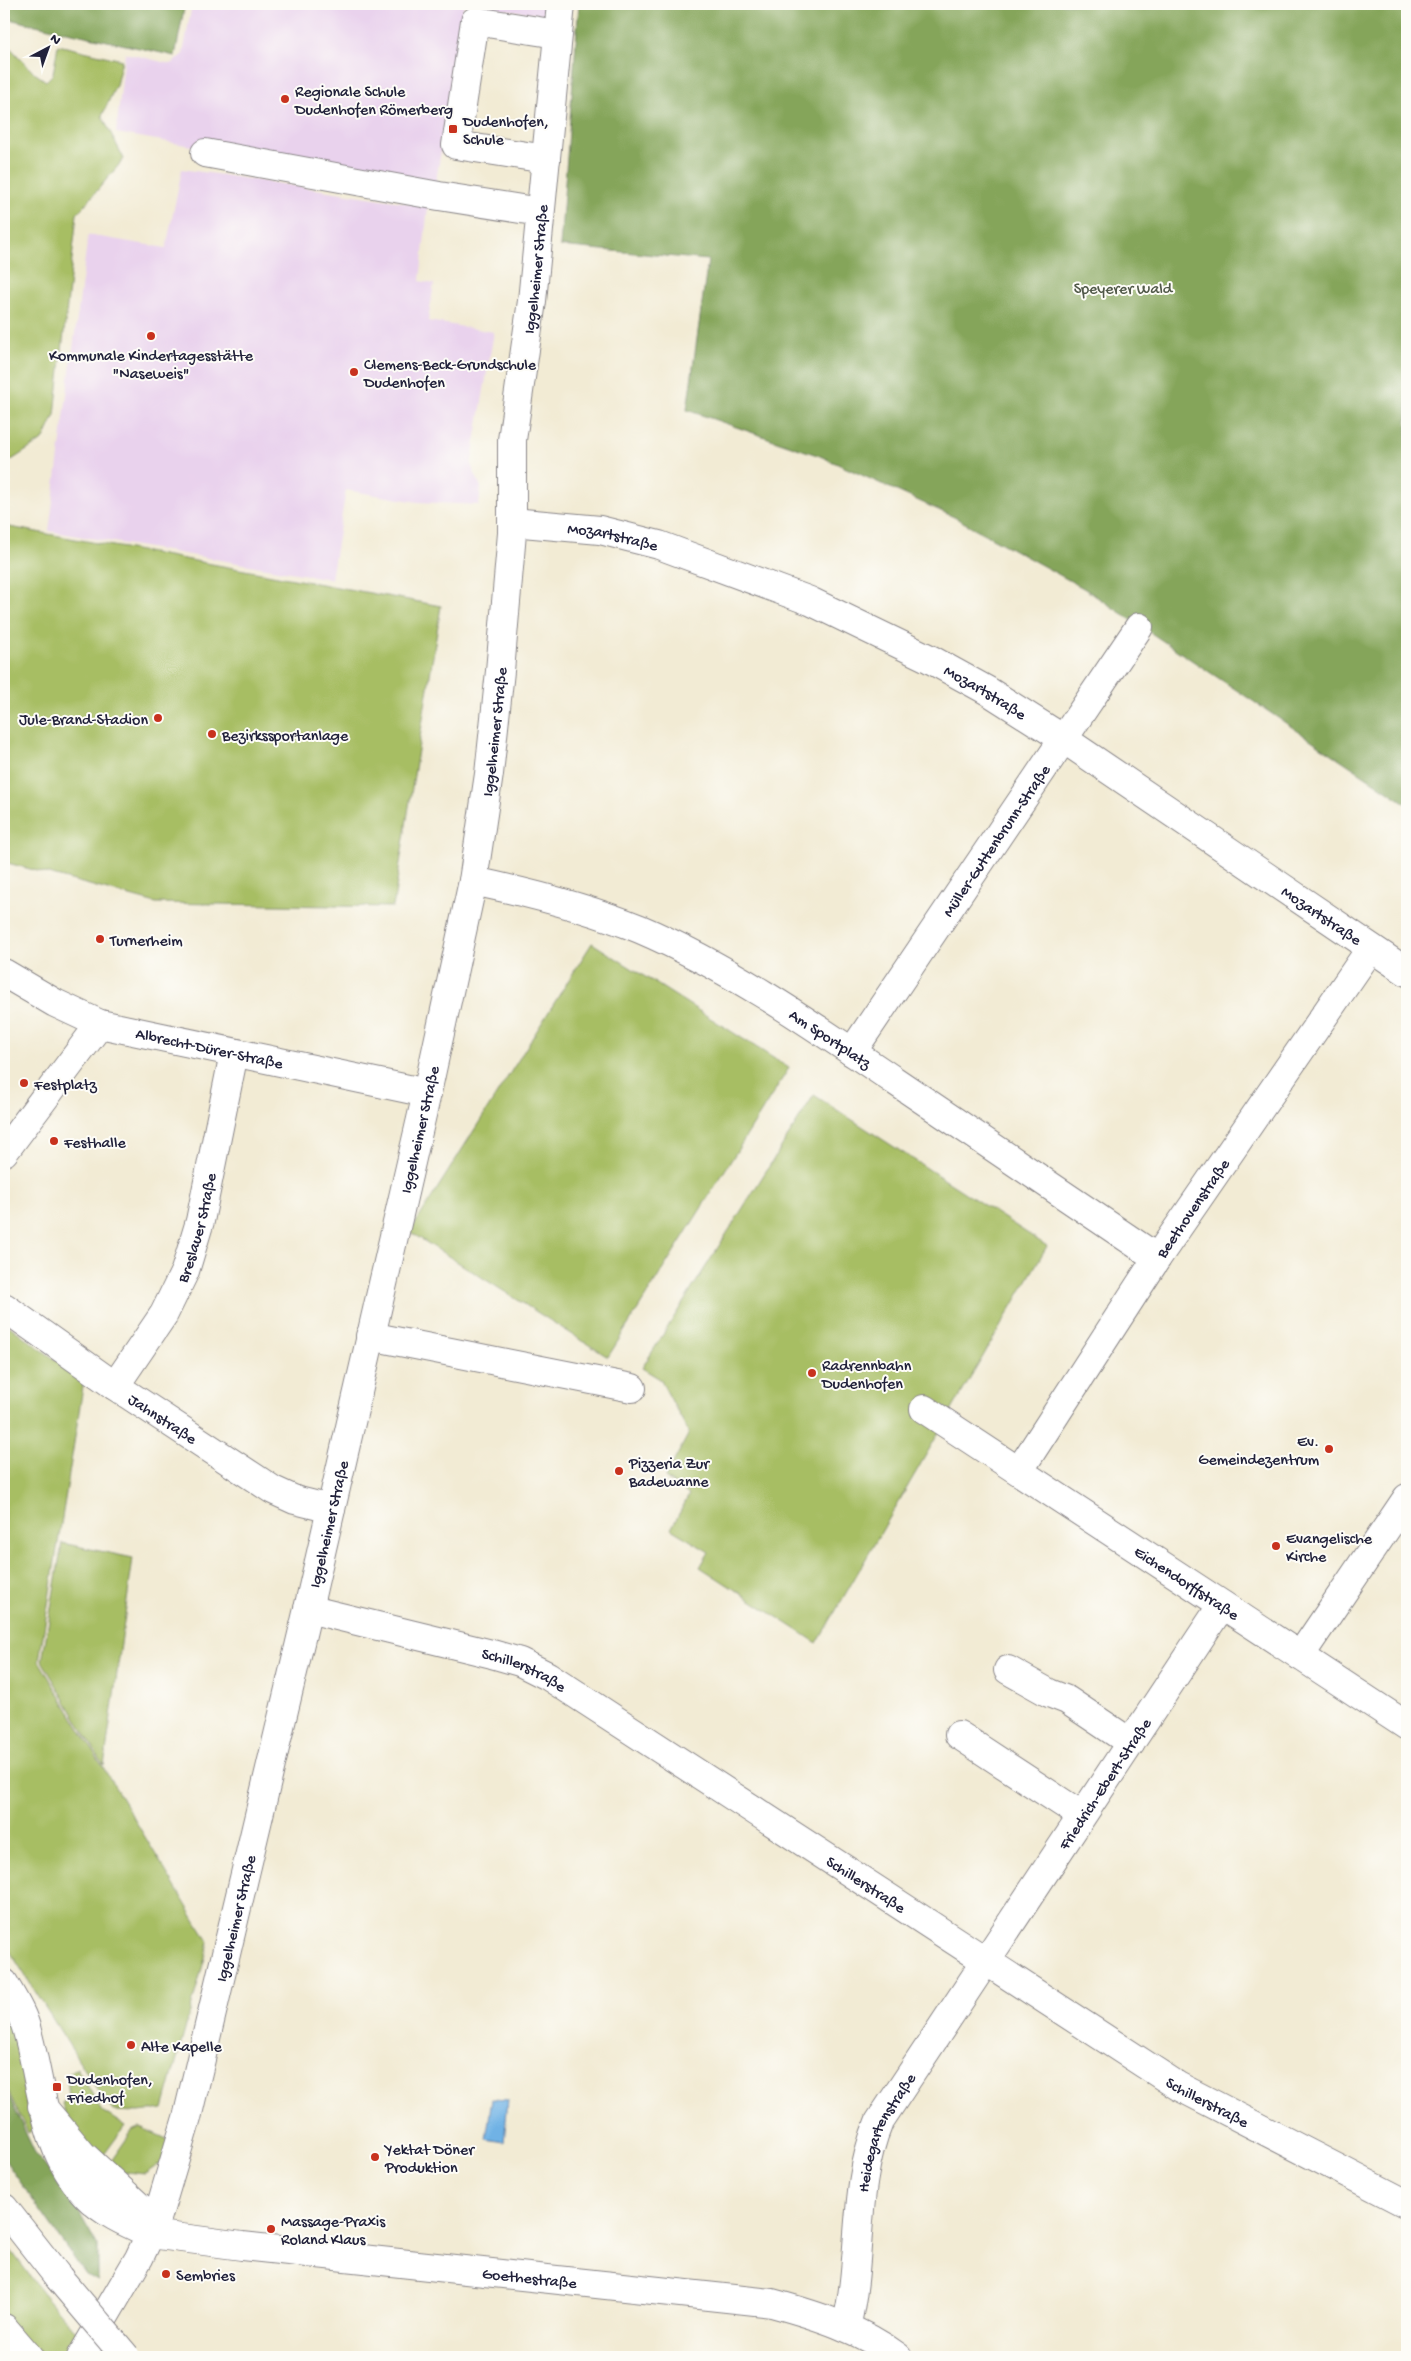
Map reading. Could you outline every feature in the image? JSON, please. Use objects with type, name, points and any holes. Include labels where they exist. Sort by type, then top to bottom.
[{"type":"street","name":"Iggelheimer Straße","points":[[82,2357],[154,2228],[187,2118],[308,1609],[427,1094],[473,881],[489,774],[512,522],[512,440],[532,301],[560,4]]},
{"type":"street","points":[[546,160],[456,145],[474,21],[558,34]]},
{"type":"street","points":[[205,153],[439,196],[540,212]]},
{"type":"street","name":"Mozartstraße","points":[[512,522],[584,528],[624,535],[724,568],[810,601],[930,659],[988,691],[1062,738],[1407,972]]},
{"type":"street","name":"Müller-Guttenbrunn-Straße","points":[[852,1052],[1062,738],[1139,627]]},
{"type":"street","name":"Am Sportplatz","points":[[473,881],[536,894],[591,910],[689,952],[740,981],[852,1052],[1157,1258]]},
{"type":"street","name":"Beethovenstraße","points":[[1019,1471],[1157,1258],[1371,948]]},
{"type":"street","name":"Albrecht-Dürer-Straße","points":[[4,973],[55,1003],[100,1024],[427,1094]]},
{"type":"street","points":[[4,1152],[100,1024]]},
{"type":"street","name":"Breslauer Straße","points":[[115,1386],[164,1314],[178,1290],[188,1264],[200,1221],[234,1053]]},
{"type":"street","name":"Jahnstraße","points":[[4,1307],[115,1386],[273,1490],[295,1500],[331,1508]]},
{"type":"street","points":[[370,1336],[632,1388]]},
{"type":"street","name":"Eichendorffstraße","points":[[924,1409],[1407,1726]]},
{"type":"street","points":[[1300,1656],[1407,1498]]},
{"type":"street","name":"Friedrich-Ebert-Straße","points":[[986,1960],[1222,1605]]},
{"type":"street","name":"Schillerstraße","points":[[308,1609],[492,1654],[520,1662],[541,1673],[1178,2086],[1407,2204]]},
{"type":"street","points":[[1008,1670],[1049,1693],[1067,1700],[1131,1743]]},
{"type":"street","points":[[958,1735],[1081,1815]]},
{"type":"street","name":"Heidegartenstraße","points":[[846,2327],[852,2302],[865,2163],[870,2142],[888,2107],[986,1960]]},
{"type":"street","name":"Goethestraße","points":[[4,1983],[19,2008],[27,2030],[42,2106],[58,2152],[72,2178],[86,2196],[104,2210],[179,2239],[738,2298],[788,2308],[846,2327],[898,2357]]},
{"type":"street","points":[[4,2208],[59,2278],[126,2357]]},
{"type":"street","points":[[4,2328],[29,2357]]},
{"type":"shaded area","name":"Regionale Schule Dudenhofen Römerberg","points":[[192,4],[464,4],[435,188],[116,133],[125,53],[171,64],[183,54]]},
{"type":"shaded area","points":[[467,4],[545,4],[544,15]]},
{"type":"shaded area","points":[[182,169],[428,206],[420,281],[434,284],[428,321],[494,332],[471,465],[481,487],[479,505],[418,502],[346,490],[331,579],[49,531],[88,235],[166,248]]},
{"type":"green space","points":[[4,4],[185,4],[175,56],[4,18]]},
{"type":"green space","name":"Speyerer Wald","points":[[579,4],[1407,4],[1407,804],[1085,589],[954,517],[820,456],[687,410],[708,260],[560,246]]},
{"type":"green space","points":[[4,41],[33,72],[46,81],[53,74],[58,45],[122,60],[116,85],[102,116],[124,159],[77,214],[55,415],[44,439],[4,465]]},
{"type":"green space","name":"Bezirkssportanlage","points":[[4,526],[441,606],[393,907],[156,903],[4,862]]},
{"type":"green space","points":[[592,943],[789,1068],[608,1357],[410,1232]]},
{"type":"green space","name":"Radrennbahn Dudenhofen","points":[[814,1095],[1047,1246],[817,1643],[700,1567],[709,1552],[671,1529],[689,1495],[665,1478],[689,1433],[660,1379],[642,1368]]},
{"type":"green space","points":[[4,1322],[84,1381],[39,1661],[209,1943],[163,2109],[139,2112],[113,2111],[102,2097],[4,1942]]},
{"type":"green space","points":[[62,1543],[133,1558],[104,1766],[42,1661]]},
{"type":"green space","points":[[4,2006],[19,2045],[24,2090],[33,2130],[28,2133],[4,2083]]},
{"type":"green space","points":[[77,2068],[102,2111],[125,2126],[100,2160],[67,2120],[62,2103],[69,2098],[67,2075]]},
{"type":"green space","points":[[4,2086],[36,2155],[68,2193],[98,2246],[98,2281],[85,2274],[4,2159]]},
{"type":"green space","points":[[140,2127],[169,2140],[162,2162],[145,2174],[117,2171],[109,2164],[132,2131]]},
{"type":"green space","points":[[4,2241],[42,2292],[79,2335],[63,2357],[43,2357],[36,2354],[4,2317]]},
{"type":"water","points":[[492,2099],[508,2100],[504,2142],[486,2139]]},
{"type":"place","name":"Regionale Schule Dudenhofen Römerberg","points":[[285,99]]},
{"type":"place","name":"Dudenhofen, Schule","points":[[453,129]]},
{"type":"place","name":"Kommunale Kindertagesstätte \"Naseweis\"","points":[[151,336]]},
{"type":"place","name":"Clemens-Beck-Grundschule Dudenhofen","points":[[354,372]]},
{"type":"place","name":"Jule-Brand-Stadion","points":[[158,718]]},
{"type":"place","name":"Bezirkssportanlage","points":[[212,734]]},
{"type":"place","name":"Turnerheim","points":[[100,939]]},
{"type":"place","name":"Festplatz","points":[[24,1083]]},
{"type":"place","name":"Festhalle","points":[[54,1141]]},
{"type":"place","name":"Radrennbahn Dudenhofen","points":[[812,1373]]},
{"type":"place","name":"Ev. Gemeindezentrum","points":[[1329,1449]]},
{"type":"place","name":"Pizzeria Zur Badewanne","points":[[619,1471]]},
{"type":"place","name":"Evangelische Kirche","points":[[1276,1546]]},
{"type":"place","name":"Alte Kapelle","points":[[131,2045]]},
{"type":"place","name":"Dudenhofen, Friedhof","points":[[57,2087]]},
{"type":"place","name":"Yektat Döner Produktion","points":[[375,2157]]},
{"type":"place","name":"Massage-Praxis Roland Klaus","points":[[271,2229]]},
{"type":"place","name":"Sembries","points":[[166,2274]]}]
